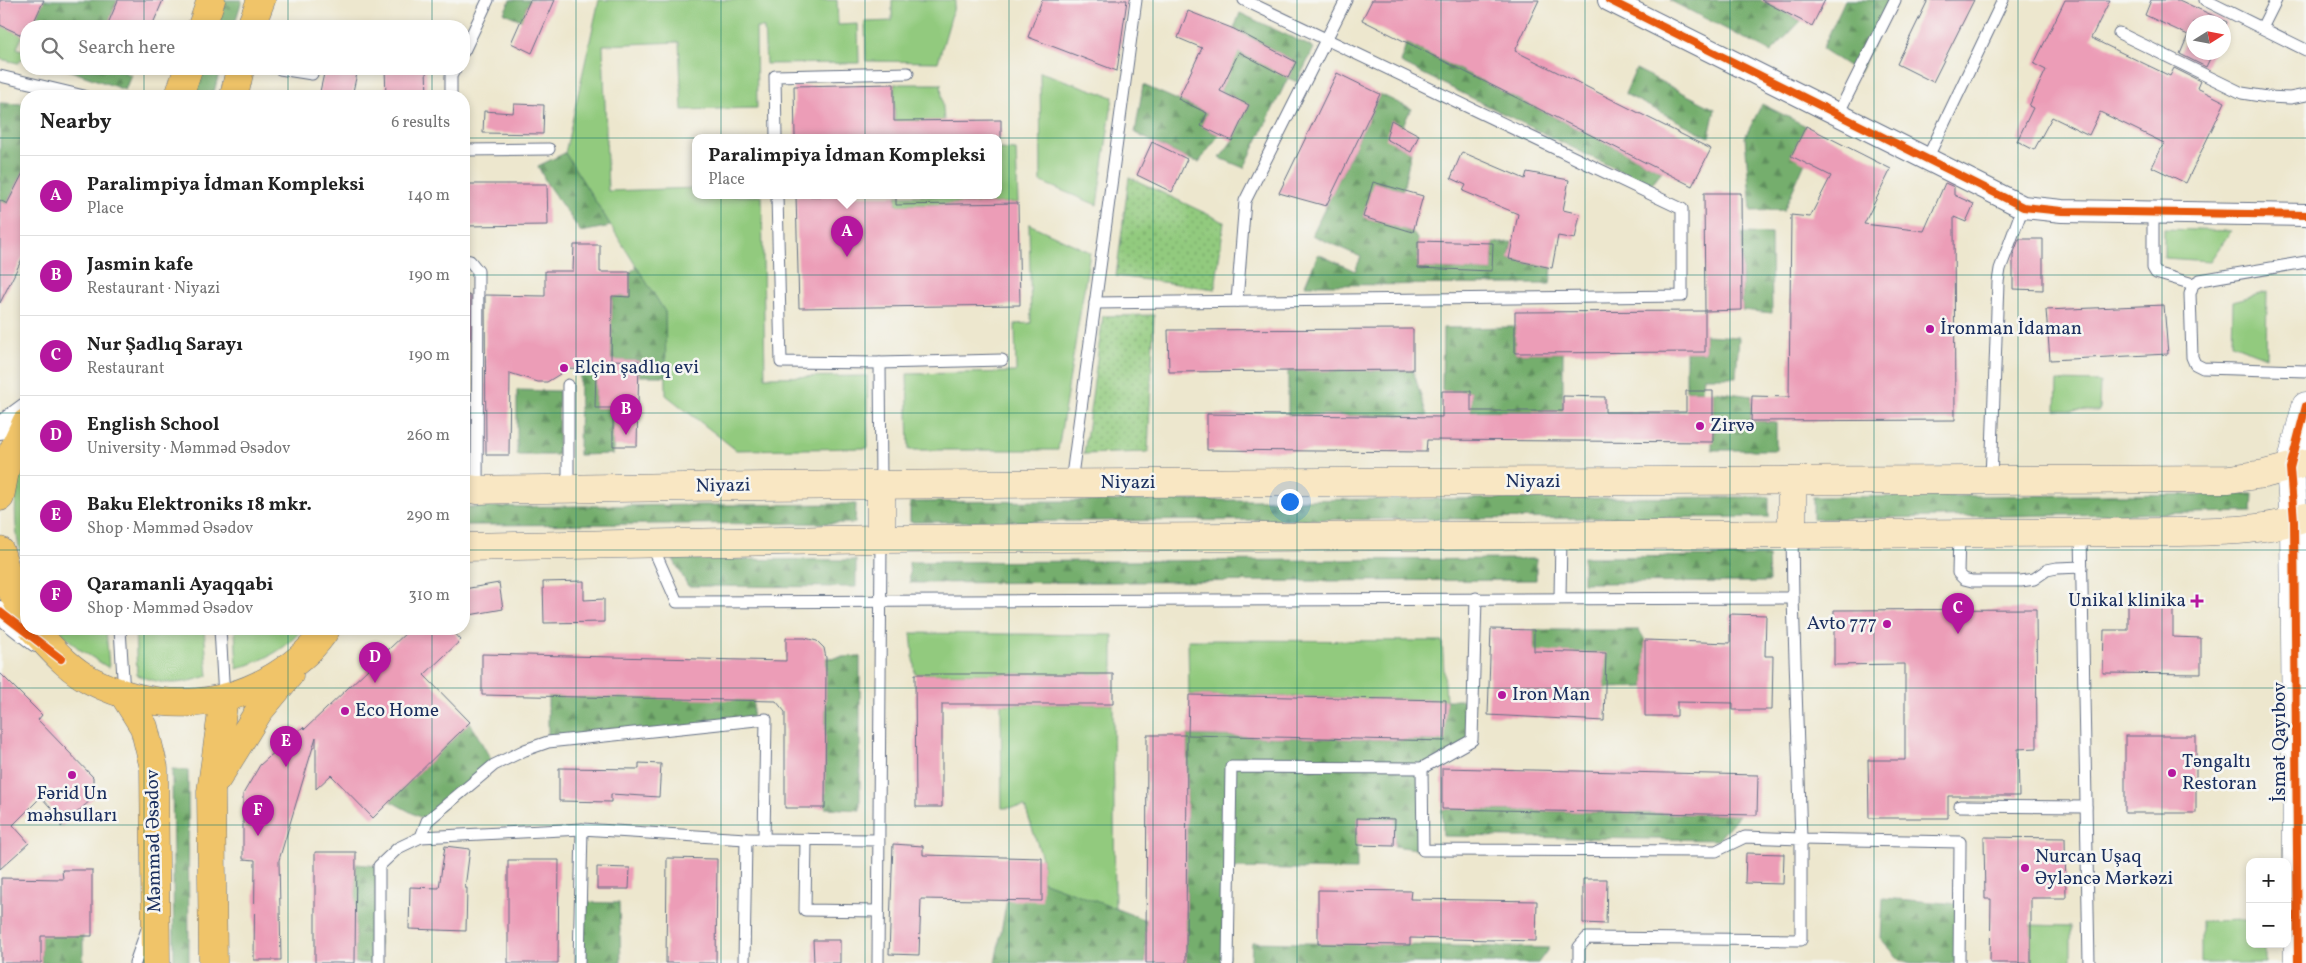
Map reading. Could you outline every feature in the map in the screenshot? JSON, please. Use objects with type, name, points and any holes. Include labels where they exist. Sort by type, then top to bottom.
[{"type":"main road","points":[[204,20],[211,0]]},
{"type":"main road","points":[[253,20],[261,0]]},
{"type":"main road","points":[[181,90],[186,75]]},
{"type":"main road","points":[[235,90],[239,75]]},
{"type":"main road","points":[[0,497],[6,466],[20,435]]},
{"type":"main road","name":"Niyazi","points":[[470,489],[881,484],[2229,479],[2264,474],[2298,465]]},
{"type":"main road","points":[[1792,482],[1792,534]]},
{"type":"main road","points":[[881,484],[881,539]]},
{"type":"main road","points":[[470,547],[881,539],[2081,534],[2244,530],[2300,519]]},
{"type":"main road","points":[[0,551],[12,591],[20,606]]},
{"type":"main road","points":[[39,635],[61,659],[91,680],[124,695],[157,702],[191,704],[224,698],[260,685],[293,665],[323,635]]},
{"type":"main road","points":[[211,792],[230,755],[259,711],[323,635]]},
{"type":"main road","name":"Məmməd Əsədov","points":[[124,695],[144,727],[154,768],[156,963]]},
{"type":"main road","points":[[213,963],[211,792],[224,698]]},
{"type":"street","points":[[1608,0],[2023,207],[2062,211],[2153,214],[2306,215]]},
{"type":"street","name":"İsmət Qayıbov","points":[[2298,963],[2300,519],[2298,465],[2306,406]]},
{"type":"street","points":[[0,428],[20,413]]},
{"type":"street","points":[[0,612],[20,627]]},
{"type":"street","points":[[30,635],[61,659]]},
{"type":"lane","points":[[470,38],[488,0]]},
{"type":"lane","points":[[1071,483],[1136,0]]},
{"type":"lane","points":[[1095,302],[1682,296],[1682,209],[1244,0]]},
{"type":"lane","points":[[1237,301],[1245,201],[1346,0]]},
{"type":"lane","points":[[1838,114],[1895,0]]},
{"type":"lane","points":[[1927,159],[2003,0]]},
{"type":"lane","points":[[2204,0],[2306,50]]},
{"type":"lane","points":[[2262,28],[2276,0]]},
{"type":"lane","points":[[2118,33],[2242,93],[2267,98],[2290,98],[2306,95]]},
{"type":"lane","points":[[776,134],[775,76],[908,73]]},
{"type":"lane","points":[[451,90],[452,75]]},
{"type":"lane","points":[[0,76],[59,90]]},
{"type":"lane","points":[[470,150],[550,149]]},
{"type":"lane","points":[[777,199],[781,362],[880,363],[1002,360]]},
{"type":"lane","points":[[1991,480],[1998,282],[2000,269],[2023,207]]},
{"type":"lane","points":[[2153,214],[2153,268],[2156,273],[2193,284],[2200,280],[2306,262]]},
{"type":"lane","points":[[470,261],[478,270],[470,489]]},
{"type":"lane","points":[[2193,284],[2190,303],[2192,357],[2195,364],[2203,368],[2306,371]]},
{"type":"lane","points":[[880,363],[881,484]]},
{"type":"lane","points":[[568,385],[568,488]]},
{"type":"lane","points":[[1579,963],[1579,947],[1587,938],[1801,940],[1802,839],[1792,534]]},
{"type":"lane","points":[[1959,534],[1958,573],[1964,579],[2022,581],[2034,579],[2052,569],[2082,567]]},
{"type":"lane","points":[[2081,534],[2089,963]]},
{"type":"lane","points":[[1560,598],[1561,536]]},
{"type":"lane","points":[[878,963],[881,539]]},
{"type":"lane","points":[[651,544],[677,602],[1793,598]]},
{"type":"lane","points":[[1228,963],[1231,767],[1422,768],[1472,740],[1476,598]]},
{"type":"lane","points":[[120,635],[124,695]]},
{"type":"lane","points":[[220,635],[224,698]]},
{"type":"lane","points":[[421,837],[427,821],[494,765],[525,750],[548,742],[766,719],[764,839]]},
{"type":"lane","points":[[1422,768],[1423,850],[1716,851],[1745,837],[1960,842],[1959,963]]},
{"type":"lane","points":[[1960,806],[2086,807]]},
{"type":"lane","points":[[379,963],[378,866],[398,848],[421,837],[582,829],[746,839],[878,840]]},
{"type":"lane","points":[[579,963],[582,829]]},
{"type":"lane","points":[[744,963],[746,839]]},
{"type":"lane","points":[[806,839],[805,910],[878,911]]},
{"type":"lane","points":[[135,963],[155,903]]},
{"type":"green space","points":[[44,0],[118,0],[110,20],[35,20]]},
{"type":"green space","points":[[223,0],[242,0],[236,20],[217,20]]},
{"type":"green space","points":[[510,0],[543,0],[533,25],[504,13]]},
{"type":"green space","points":[[599,0],[837,0],[838,25],[858,24],[859,63],[766,64],[764,28],[756,28],[757,108],[682,110],[679,42],[603,45],[608,191],[692,188],[692,199],[762,199],[765,377],[867,376],[868,448],[736,450],[666,395],[665,312],[565,153]]},
{"type":"green space","points":[[892,0],[956,0],[938,62],[866,61],[865,22],[892,21]]},
{"type":"green space","points":[[1669,0],[1761,0],[1801,21],[1771,52]]},
{"type":"green space","points":[[1845,0],[1895,0],[1859,73],[1822,49]]},
{"type":"green space","points":[[1240,13],[1314,48],[1297,82],[1288,78],[1244,168],[1220,158],[1232,141],[1249,105],[1220,91],[1226,78],[1211,71],[1225,45],[1288,77],[1296,62],[1234,29]]},
{"type":"green space","points":[[0,25],[20,34],[20,42],[17,48],[20,49],[20,61],[18,63],[0,59]]},
{"type":"green space","points":[[1406,43],[1662,171],[1650,186],[1401,63]]},
{"type":"green space","points":[[1636,69],[1715,109],[1709,137],[1625,94]]},
{"type":"green space","points":[[1040,72],[1113,97],[1097,205],[1041,182]]},
{"type":"green space","points":[[82,75],[131,75],[125,90]]},
{"type":"green space","points":[[199,75],[218,75],[215,90],[194,90]]},
{"type":"green space","points":[[894,84],[941,84],[944,121],[917,121],[917,134],[895,134]]},
{"type":"green space","points":[[1143,85],[1207,113],[1201,126],[1219,135],[1199,162],[1187,159],[1135,133]]},
{"type":"green space","points":[[1380,94],[1411,109],[1394,143],[1411,152],[1403,190],[1374,182],[1363,217],[1413,232],[1418,241],[1418,268],[1492,271],[1493,243],[1512,242],[1509,259],[1552,268],[1550,284],[1305,285],[1318,254],[1355,271],[1361,257],[1312,235]]},
{"type":"green space","points":[[0,103],[20,104],[20,179],[7,204],[0,200]]},
{"type":"green space","points":[[1762,104],[1806,126],[1805,162],[1784,210],[1751,211],[1745,137]]},
{"type":"green space","points":[[1002,149],[1016,150],[1018,203],[896,205],[896,199],[1002,199]]},
{"type":"green space","points":[[565,153],[611,226],[581,232],[547,184],[538,166]]},
{"type":"green space","points":[[1129,177],[1224,222],[1215,289],[1116,276]]},
{"type":"green space","points":[[1029,224],[1090,252],[1058,450],[909,450],[907,374],[1016,372],[1015,324],[1031,323]]},
{"type":"green space","points":[[2164,229],[2231,231],[2210,261],[2164,258]]},
{"type":"green space","points":[[1742,233],[1771,234],[1772,313],[1742,310]]},
{"type":"green space","points":[[637,267],[665,312],[666,376],[639,376],[639,361],[611,360],[612,296],[629,297],[630,272]]},
{"type":"green space","points":[[2267,292],[2266,357],[2232,344],[2233,301]]},
{"type":"green space","points":[[1154,315],[1148,452],[1084,454],[1103,316]]},
{"type":"green space","points":[[1515,327],[1515,353],[1563,353],[1563,411],[1471,411],[1471,391],[1442,391],[1443,328]]},
{"type":"green space","points":[[1705,335],[1739,337],[1736,377],[1704,377],[1702,391],[1686,391],[1686,352],[1705,352]]},
{"type":"green space","points":[[580,369],[596,369],[595,408],[613,408],[613,454],[579,455]]},
{"type":"green space","points":[[1413,370],[1427,416],[1288,415],[1288,371]]},
{"type":"green space","points":[[2057,381],[2100,382],[2099,411],[2056,410]]},
{"type":"green space","points":[[517,390],[559,391],[558,455],[517,455]]},
{"type":"green space","points":[[1713,391],[1752,396],[1751,421],[1776,422],[1776,450],[1712,450]]},
{"type":"green space","points":[[20,478],[20,552],[16,518],[17,489]]},
{"type":"green space","points":[[2253,494],[2252,512],[1813,519],[1813,497]]},
{"type":"green space","points":[[1769,497],[1769,517],[910,522],[910,502]]},
{"type":"green space","points":[[856,504],[855,523],[470,525],[470,507]]},
{"type":"green space","points":[[1768,556],[1769,582],[1583,583],[1583,557]]},
{"type":"green space","points":[[673,559],[856,560],[856,587],[688,586]]},
{"type":"green space","points":[[1536,559],[1536,580],[910,583],[909,562]]},
{"type":"green space","points":[[1534,630],[1639,630],[1645,640],[1645,687],[1605,688],[1605,653],[1556,652],[1533,687]]},
{"type":"green space","points":[[911,633],[1113,635],[1113,674],[915,674]]},
{"type":"green space","points":[[64,635],[106,635],[109,668],[79,649]]},
{"type":"green space","points":[[135,635],[205,635],[208,676],[180,683],[164,683],[137,675]]},
{"type":"green space","points":[[235,635],[297,635],[273,654],[237,669]]},
{"type":"green space","points":[[1188,640],[1442,641],[1446,700],[1189,695]]},
{"type":"green space","points":[[860,656],[860,810],[825,808],[826,658]]},
{"type":"green space","points":[[548,696],[754,700],[752,719],[548,742]]},
{"type":"green space","points":[[1446,700],[1473,700],[1472,740],[1422,768],[1423,850],[1394,846],[1395,819],[1357,819],[1357,870],[1230,868],[1228,963],[1186,963],[1187,735],[1444,741]]},
{"type":"green space","points":[[1001,704],[1113,704],[1115,909],[1042,881],[1042,858],[1025,807],[1002,808]]},
{"type":"green space","points":[[470,722],[494,765],[427,821],[390,801]]},
{"type":"green space","points":[[172,769],[188,770],[189,963],[174,963]]},
{"type":"green space","points":[[1442,809],[1739,815],[1718,840],[1443,836]]},
{"type":"green space","points":[[355,864],[379,866],[379,963],[355,963]]},
{"type":"green space","points":[[41,879],[63,880],[83,936],[83,963],[41,963]]},
{"type":"green space","points":[[1042,881],[1146,920],[1146,963],[995,963],[1007,900]]},
{"type":"green space","points":[[1883,898],[1959,904],[1959,963],[1911,963],[1900,960],[1881,939]]},
{"type":"green space","points":[[579,902],[619,903],[621,963],[579,963]]},
{"type":"green space","points":[[2246,920],[2246,948],[2265,948],[2265,963],[2201,963],[2201,921]]},
{"type":"green space","points":[[2031,925],[2071,926],[2071,963],[2031,963]]},
{"type":"green space","points":[[1252,942],[1549,948],[1538,963],[1251,963]]},
{"type":"building","points":[[0,0],[44,0],[35,20],[20,20],[20,34],[0,25]]},
{"type":"building","points":[[118,0],[163,0],[155,20],[110,20]]},
{"type":"building","points":[[530,0],[555,0],[532,53],[511,43]]},
{"type":"building","points":[[1042,0],[1127,0],[1117,71],[1028,37]]},
{"type":"building","points":[[1372,0],[1539,0],[1515,51],[1711,149],[1692,186],[1362,20]]},
{"type":"building","points":[[1761,0],[1825,0],[1812,26]]},
{"type":"building","points":[[1928,0],[1974,0],[1933,82],[1897,64]]},
{"type":"building","points":[[2065,0],[2110,0],[2091,38],[2170,76],[2174,68],[2200,81],[2197,88],[2225,102],[2186,183],[2152,167],[2164,143],[2100,112],[2089,135],[2052,117],[2034,150],[2017,141],[2033,108],[2029,106],[2046,70],[2034,64]]},
{"type":"building","points":[[2151,0],[2179,0],[2212,15],[2186,15],[2186,34],[2145,15]]},
{"type":"building","points":[[1188,11],[1234,29],[1296,62],[1288,78],[1239,52],[1220,91],[1249,105],[1232,141],[1201,126],[1207,113],[1178,99],[1202,48],[1178,38]]},
{"type":"building","points":[[2186,40],[2186,57],[2180,54]]},
{"type":"building","points":[[2192,60],[2209,60],[2206,67]]},
{"type":"building","points":[[1337,73],[1380,94],[1326,206],[1279,193]]},
{"type":"building","points":[[324,75],[357,75],[353,90],[320,90]]},
{"type":"building","points":[[385,75],[426,75],[427,90],[386,90]]},
{"type":"building","points":[[894,84],[894,121],[1001,120],[1001,134],[795,134],[794,86]]},
{"type":"building","points":[[514,104],[544,105],[543,134],[483,133],[484,111],[513,113]]},
{"type":"building","points":[[1391,120],[1419,135],[1411,152],[1386,139]]},
{"type":"building","points":[[1806,126],[1891,169],[1864,224],[1924,231],[1945,183],[1954,187],[1954,195],[1974,204],[1966,222],[1954,217],[1955,420],[1751,421],[1752,396],[1789,397],[1791,215],[1810,217],[1831,176],[1791,156]]},
{"type":"building","points":[[1152,142],[1187,159],[1172,192],[1137,175]]},
{"type":"building","points":[[1462,152],[1525,179],[1527,172],[1569,180],[1563,210],[1580,214],[1575,239],[1558,236],[1552,268],[1509,259],[1518,214],[1463,191],[1466,185],[1451,178]]},
{"type":"building","points":[[20,179],[20,263],[0,303],[0,200],[7,204]]},
{"type":"building","points":[[1373,182],[1423,196],[1413,232],[1363,217]]},
{"type":"building","points":[[470,184],[547,184],[548,225],[470,226]]},
{"type":"building","points":[[1704,193],[1741,193],[1742,310],[1705,311]]},
{"type":"building","points":[[796,199],[896,199],[896,205],[1018,203],[1020,305],[799,308]]},
{"type":"building","points":[[2019,239],[2043,239],[2043,290],[2013,289],[2013,255]]},
{"type":"building","points":[[1418,241],[1493,243],[1492,271],[1418,268]]},
{"type":"building","points":[[574,245],[600,245],[600,272],[630,272],[630,297],[612,296],[611,360],[639,361],[637,446],[613,446],[613,408],[595,408],[596,369],[564,368],[560,374],[547,382],[538,382],[510,373],[509,455],[486,455],[485,295],[545,296],[545,271],[573,271]]},
{"type":"building","points":[[2164,305],[2168,354],[2050,360],[2046,310]]},
{"type":"building","points":[[1705,311],[1705,352],[1515,353],[1515,312]]},
{"type":"building","points":[[1413,329],[1413,370],[1169,372],[1168,330]]},
{"type":"building","points":[[1442,391],[1471,391],[1471,411],[1563,411],[1563,396],[1605,397],[1605,412],[1686,412],[1686,391],[1713,391],[1713,442],[1427,440],[1426,452],[1207,450],[1207,414],[1442,417]]},
{"type":"building","points":[[584,581],[584,600],[604,599],[604,622],[544,623],[543,582]]},
{"type":"building","points":[[499,583],[503,609],[470,615],[470,588]]},
{"type":"building","points":[[2128,604],[2173,605],[2173,637],[2201,638],[2201,674],[2103,673],[2104,630],[2128,630]]},
{"type":"building","points":[[2036,609],[2037,748],[2018,749],[2019,796],[1948,796],[1948,818],[1869,818],[1868,760],[1905,760],[1905,664],[1834,665],[1834,610]]},
{"type":"building","points":[[1730,614],[1766,615],[1765,656],[1773,656],[1772,710],[1733,710],[1733,703],[1677,702],[1677,716],[1645,716],[1645,640],[1730,643]]},
{"type":"building","points":[[1491,629],[1534,630],[1534,651],[1606,653],[1604,721],[1488,715]]},
{"type":"building","points":[[404,635],[456,635],[461,640],[424,675],[470,722],[373,818],[331,775],[316,789],[316,737],[279,860],[281,960],[254,960],[255,860],[243,859],[243,794],[260,765],[303,727],[305,729]]},
{"type":"building","points":[[786,638],[805,638],[817,641],[824,648],[826,658],[825,808],[785,808],[785,712],[776,701],[482,695],[482,654],[786,661]]},
{"type":"building","points":[[0,673],[42,715],[38,720],[93,777],[93,798],[61,827],[61,815],[59,817],[41,797],[13,825],[29,843],[0,869]]},
{"type":"building","points":[[915,674],[1113,674],[1113,704],[942,704],[942,807],[916,807]]},
{"type":"building","points":[[1189,695],[1446,700],[1445,741],[1188,735]]},
{"type":"building","points":[[1147,735],[1187,735],[1186,963],[1146,963]]},
{"type":"building","points":[[2125,736],[2196,736],[2196,813],[2125,813]]},
{"type":"building","points":[[639,763],[661,764],[659,797],[611,794],[611,802],[559,801],[559,768],[639,769]]},
{"type":"building","points":[[1442,768],[1758,775],[1757,815],[1442,809]]},
{"type":"building","points":[[1357,818],[1395,819],[1394,846],[1357,845]]},
{"type":"building","name":"Nurcan Uşaq Əyləncə Mərkəzi","points":[[1984,837],[2065,838],[2066,898],[2031,898],[2031,963],[1990,963],[1991,899],[1985,899]]},
{"type":"building","points":[[893,844],[923,846],[923,855],[1042,858],[1042,901],[921,899],[919,955],[889,954]]},
{"type":"building","points":[[445,846],[470,849],[465,888],[467,888],[466,931],[409,929],[410,887],[439,888]]},
{"type":"building","points":[[315,852],[356,852],[355,963],[315,963]]},
{"type":"building","points":[[1746,853],[1784,854],[1783,884],[1745,883]]},
{"type":"building","points":[[667,858],[717,859],[716,963],[666,963]]},
{"type":"building","points":[[508,860],[559,860],[558,963],[508,963]]},
{"type":"building","points":[[597,867],[630,868],[629,889],[597,889]]},
{"type":"building","points":[[62,870],[92,870],[92,936],[41,936],[41,963],[1,963],[1,878],[63,879]]},
{"type":"building","points":[[1583,879],[1607,879],[1606,924],[1583,923]]},
{"type":"building","points":[[1318,890],[1411,891],[1410,899],[1537,901],[1536,941],[1410,938],[1410,945],[1318,944]]},
{"type":"building","points":[[813,940],[840,940],[840,963],[814,963]]},
{"type":"cycle path","points":[[1609,0],[2023,207],[2062,211],[2306,215]]},
{"type":"cycle path","points":[[2298,963],[2294,521],[2290,468],[2306,406]]},
{"type":"cycle path","points":[[0,612],[20,627]]},
{"type":"cycle path","points":[[30,635],[61,659]]},
{"type":"place","name":"Paralimpiya İdman Kompleksi","points":[[847,257]]},
{"type":"place","name":"İronman İdaman","points":[[1930,329]]},
{"type":"place","name":"Elçin şadlıq evi","points":[[564,368]]},
{"type":"place","name":"Zirvə","points":[[1700,426]]},
{"type":"place","name":"Jasmin kafe","points":[[626,435]]},
{"type":"place","name":"Unikal klinika","points":[[2197,601]]},
{"type":"place","name":"Avto 777","points":[[1887,624]]},
{"type":"place","name":"Nur Şadlıq Sarayı","points":[[1958,634]]},
{"type":"place","name":"English School","points":[[375,683]]},
{"type":"place","name":"Iron Man","points":[[1502,695]]},
{"type":"place","name":"Eco Home","points":[[345,711]]},
{"type":"place","name":"Baku Elektroniks 18 mkr.","points":[[286,767]]},
{"type":"place","name":"Tәngaltı Restoran","points":[[2172,773]]},
{"type":"place","name":"Fərid Un məhsulları","points":[[72,775]]},
{"type":"place","name":"Qaramanli Ayaqqabi","points":[[258,836]]},
{"type":"place","name":"Nurcan Uşaq Əyləncə Mərkəzi","points":[[2025,868]]}]
